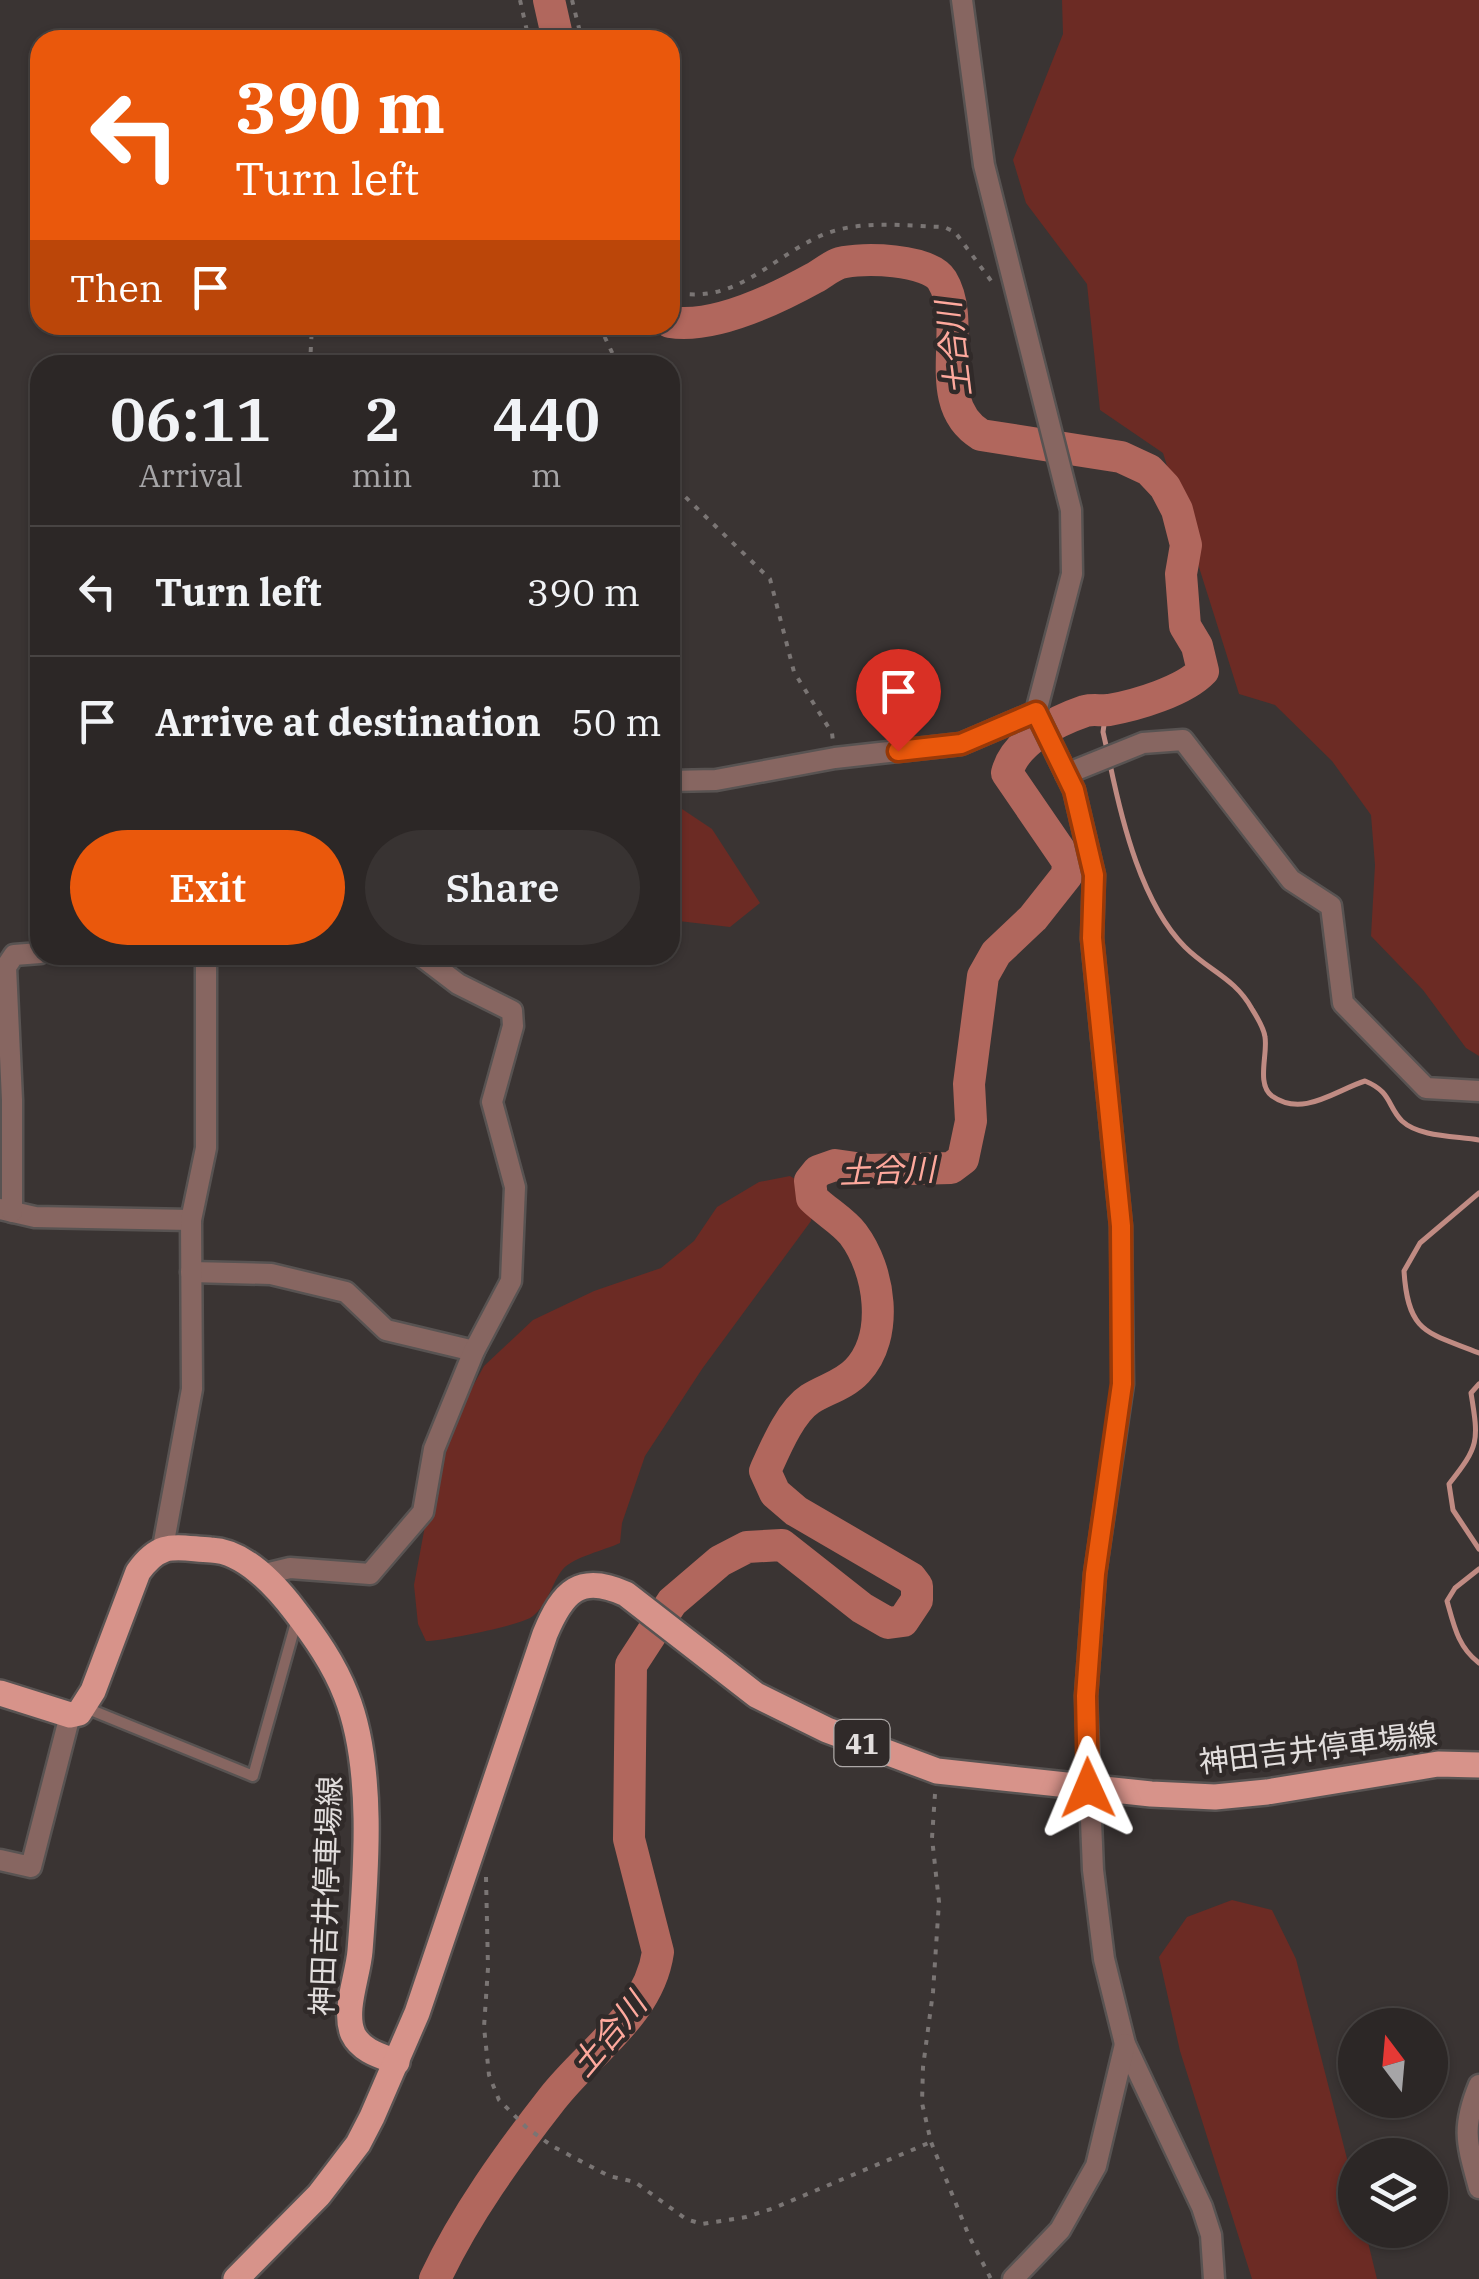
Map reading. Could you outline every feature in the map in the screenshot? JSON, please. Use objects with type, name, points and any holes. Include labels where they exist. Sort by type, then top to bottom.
[{"type":"main road","name":"神田吉井停車場線","points":[[163,1547],[220,1550],[261,1575],[298,1615],[332,1664],[348,1699],[366,1807],[360,1952],[350,2016],[353,2034],[361,2045],[397,2062]]},
{"type":"main road","points":[[0,1692],[78,1711],[138,1572],[163,1547]]},
{"type":"main road","name":"神田吉井停車場線","points":[[236,2279],[319,2195],[358,2144],[417,2013],[555,1610],[572,1591],[604,1584],[626,1594],[756,1695],[827,1730],[937,1771],[1214,1797],[1438,1764],[1476,1767]]},
{"type":"street","points":[[962,0],[984,164],[1071,510],[1072,574],[1036,712],[1074,790],[1094,875],[1092,938],[1121,1226],[1122,1384],[1095,1574],[1086,1696],[1088,1788],[1104,1959],[1125,2044],[1202,2207],[1211,2235],[1214,2279]]},
{"type":"street","points":[[680,780],[716,780],[835,758],[961,744],[1036,712]]},
{"type":"street","points":[[1066,774],[1143,744],[1182,740],[1292,880],[1331,906],[1343,1004],[1426,1088],[1479,1091]]},
{"type":"street","points":[[30,954],[14,955],[6,967],[12,1100],[6,1210],[52,1218],[191,1220]]},
{"type":"street","points":[[163,1547],[192,1389],[191,1220],[206,1148],[206,965]]},
{"type":"street","points":[[261,1575],[290,1568],[370,1574],[423,1512],[434,1450],[474,1351],[511,1281],[516,1186],[492,1102],[513,1026],[512,1011],[458,984],[433,965]]},
{"type":"street","points":[[191,1272],[271,1274],[346,1292],[386,1330],[474,1351]]},
{"type":"street","points":[[0,1860],[30,1868],[78,1711]]},
{"type":"street","points":[[1013,2279],[1060,2230],[1096,2166],[1125,2044]]},
{"type":"street","points":[[1479,2085],[1467,2114],[1468,2146],[1479,2188]]},
{"type":"lane","points":[[78,1711],[253,1776],[298,1615]]},
{"type":"path","points":[[520,0],[527,30]]},
{"type":"path","points":[[572,0],[580,30]]},
{"type":"path","points":[[680,294],[697,296],[723,290],[760,275],[821,235],[847,227],[944,227],[956,232],[995,286],[1017,301]]},
{"type":"path","points":[[680,492],[770,579],[794,672],[832,734],[835,758]]},
{"type":"path","points":[[937,1771],[932,1838],[939,1902],[922,2103],[932,2142],[969,2236],[991,2279]]},
{"type":"path","points":[[486,1874],[488,1968],[484,2027],[489,2075],[498,2100],[552,2146],[609,2176],[636,2182],[686,2219],[702,2224],[774,2208],[932,2142]]},
{"type":"shaded area","points":[[1062,0],[1479,0],[1479,1056],[1466,1048],[1423,990],[1371,936],[1375,865],[1371,815],[1332,761],[1275,705],[1239,694],[1163,453],[1100,410],[1087,284],[1026,203],[1013,160],[1063,34]]},
{"type":"shaded area","points":[[680,808],[712,829],[760,903],[730,927],[680,921]]},
{"type":"shaded area","points":[[790,1176],[815,1191],[811,1221],[702,1369],[645,1456],[622,1523],[620,1543],[582,1557],[563,1569],[543,1605],[526,1620],[426,1641],[418,1624],[414,1585],[430,1499],[452,1424],[484,1366],[533,1320],[594,1291],[661,1268],[694,1241],[717,1207],[759,1182]]},
{"type":"shaded area","points":[[1232,1900],[1272,1910],[1296,1959],[1342,2138],[1338,2138],[1338,2248],[1369,2248],[1377,2279],[1252,2279],[1180,2051],[1159,1957],[1187,1917]]},
{"type":"waterway","name":"土合川","points":[[549,0],[556,30]]},
{"type":"waterway","name":"土合川","points":[[435,2279],[504,2163],[567,2081],[630,2014],[652,1974],[658,1952],[629,1839],[631,1665],[672,1602],[720,1561],[747,1547],[782,1545],[862,1608],[888,1623],[903,1621],[917,1600],[917,1586],[911,1578],[796,1511],[775,1493],[765,1471],[803,1405],[857,1371],[874,1340],[877,1322],[875,1284],[862,1249],[849,1229],[812,1198],[810,1181],[818,1171],[835,1165],[870,1170],[951,1168],[963,1159],[971,1121],[969,1084],[983,976],[996,953],[1033,918],[1067,875],[1068,862],[1007,773],[1011,762],[1028,742],[1062,720],[1085,711],[1109,710],[1159,696],[1203,671],[1197,646],[1185,626],[1181,574],[1186,545],[1177,510],[1165,487],[1149,470],[1121,457],[981,435],[965,421],[952,384],[950,299],[935,273],[894,261],[840,263],[782,295],[744,310],[706,321],[680,323]]},
{"type":"waterway","points":[[1106,711],[1103,732],[1108,754]]},
{"type":"waterway","points":[[1110,764],[1136,861],[1157,908],[1185,947],[1238,990],[1260,1023],[1266,1044],[1267,1091],[1284,1102],[1307,1103],[1365,1081],[1380,1090],[1409,1126],[1428,1133],[1479,1140]]},
{"type":"waterway","points":[[1479,1193],[1420,1243],[1404,1271],[1410,1307],[1424,1328],[1479,1353]]},
{"type":"waterway","points":[[1479,1384],[1471,1393],[1474,1443],[1449,1484],[1453,1510],[1479,1549]]},
{"type":"waterway","points":[[1479,1569],[1455,1588],[1447,1601],[1461,1643],[1479,1663]]},
{"type":"route","points":[[898,751],[961,744],[1036,712],[1074,790],[1094,875],[1092,938],[1121,1226],[1122,1384],[1095,1574],[1086,1696],[1088,1788]]}]
